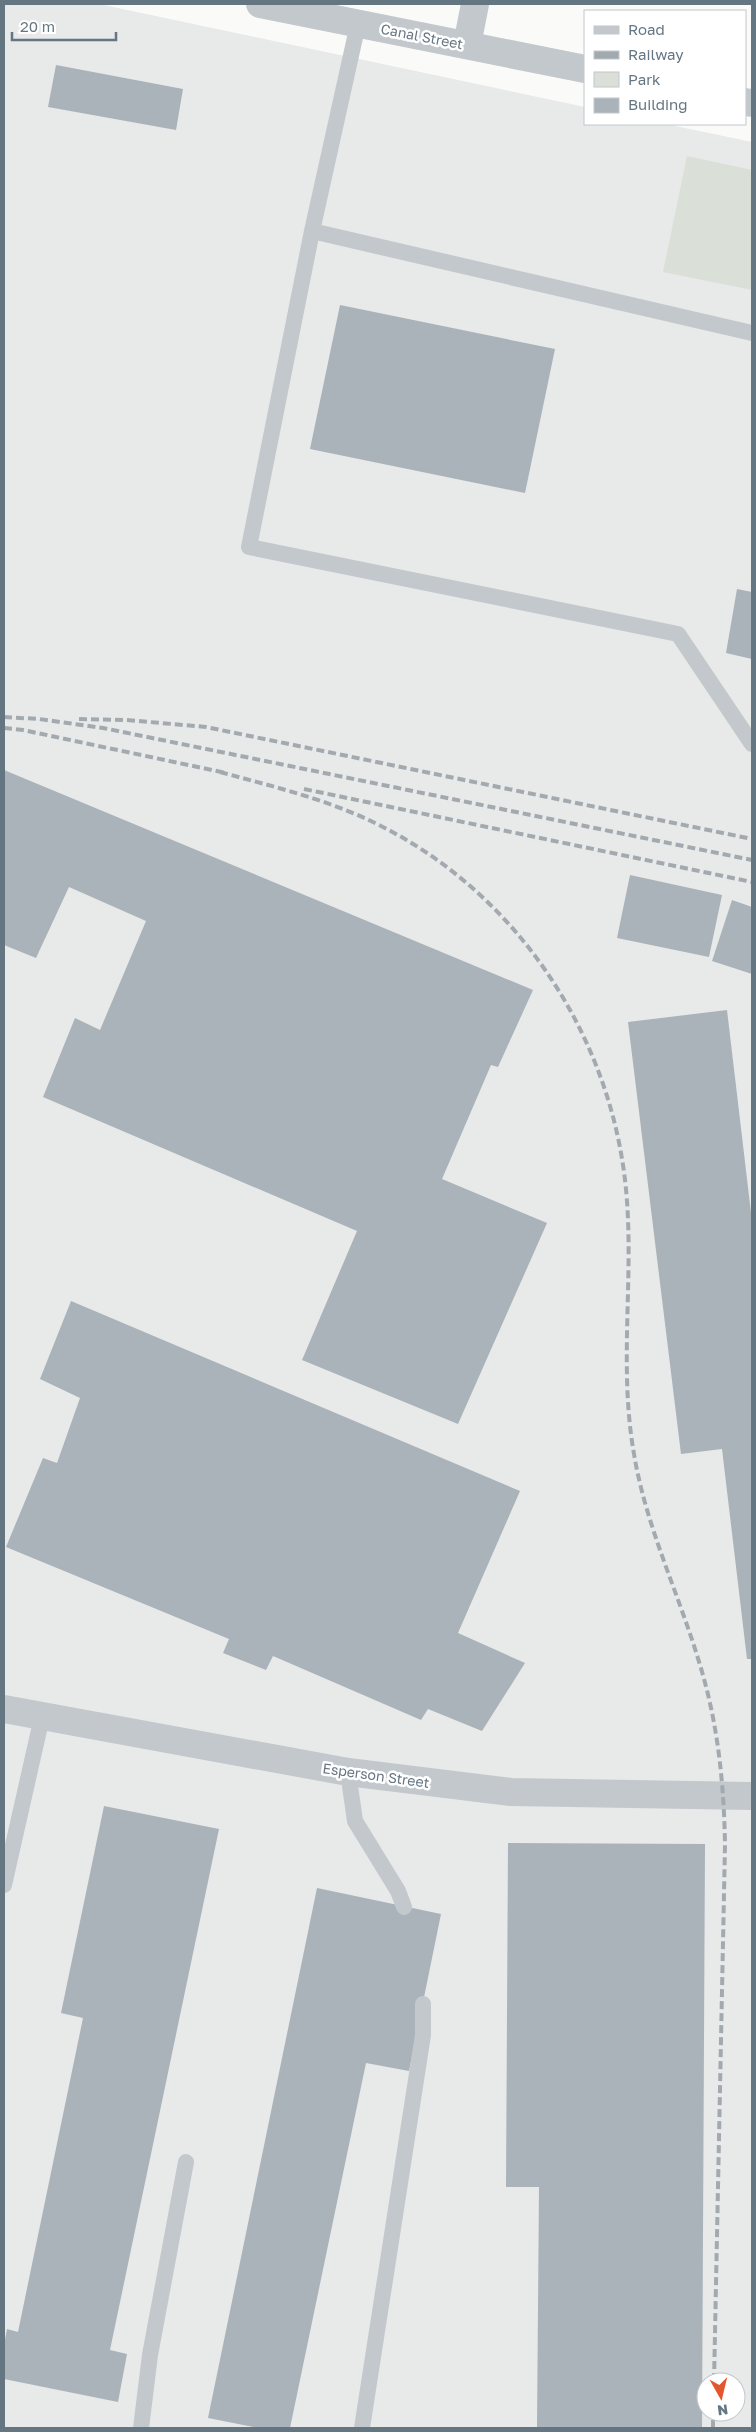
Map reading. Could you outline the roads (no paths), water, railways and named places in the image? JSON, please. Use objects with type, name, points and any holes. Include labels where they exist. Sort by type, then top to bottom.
[{"type":"street","name":"Canal Street","points":[[260,4],[584,69]]},
{"type":"street","points":[[467,45],[476,4]]},
{"type":"street","name":"Esperson Street","points":[[4,1709],[348,1772],[510,1792],[752,1796]]},
{"type":"lane","points":[[358,24],[312,231],[249,547],[678,634],[752,744]]},
{"type":"lane","points":[[312,231],[752,334]]},
{"type":"lane","points":[[4,1885],[42,1717]]},
{"type":"lane","points":[[348,1772],[355,1821],[398,1891],[404,1907]]},
{"type":"lane","points":[[362,2428],[423,2035],[423,2004]]},
{"type":"lane","points":[[141,2428],[150,2355],[186,2162]]},
{"type":"railway","points":[[4,717],[39,719],[103,728],[752,860]]},
{"type":"railway","points":[[79,719],[127,720],[206,727],[752,839]]},
{"type":"railway","points":[[4,728],[23,730],[226,773]]},
{"type":"railway","points":[[220,772],[302,795],[362,817],[432,856],[477,892],[518,934],[553,981],[582,1032],[604,1086],[619,1143],[627,1201],[629,1264],[627,1391],[634,1454],[646,1508],[692,1639],[706,1687],[716,1732],[723,1799],[725,1845],[714,2372]]},
{"type":"railway","points":[[304,789],[752,882]]},
{"type":"railway","points":[[713,2422],[713,2428]]}]
